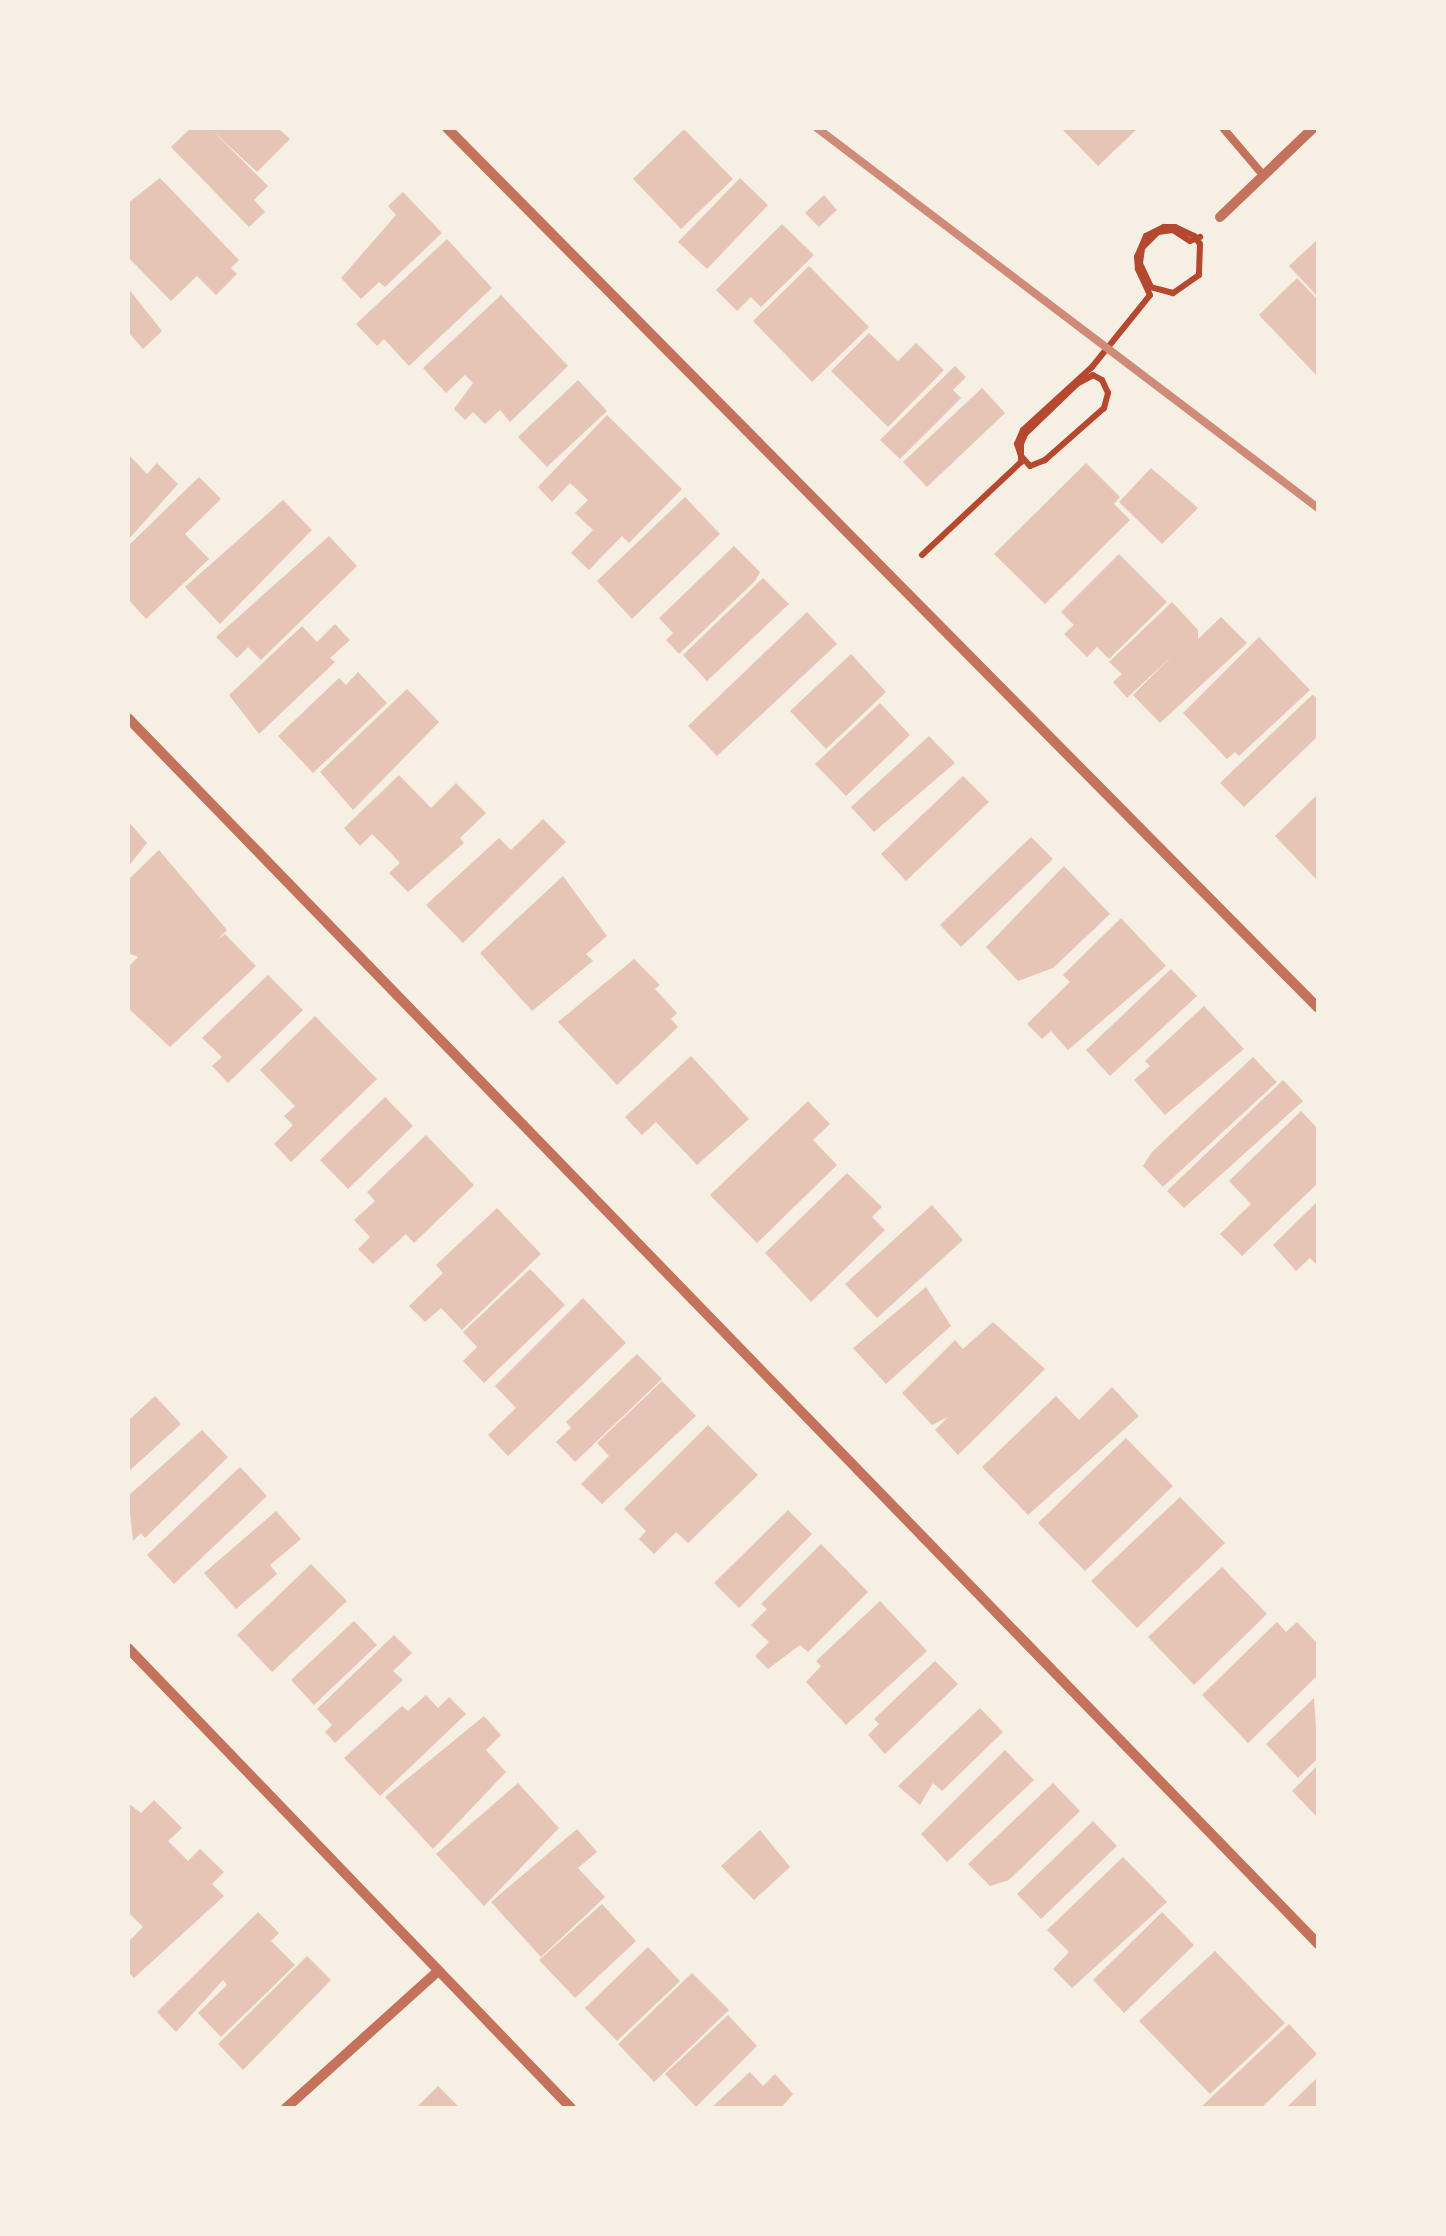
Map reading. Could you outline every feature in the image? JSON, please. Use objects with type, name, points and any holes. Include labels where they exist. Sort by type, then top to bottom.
[{"type":"street","points":[[447,128],[1317,1004]]},
{"type":"street","points":[[1220,216],[1313,128]]},
{"type":"street","points":[[128,718],[1318,1944]]},
{"type":"street","points":[[128,1648],[571,2108]]},
{"type":"street","points":[[286,2108],[438,1971]]},
{"type":"lane","points":[[1222,128],[1263,176]]},
{"type":"path","points":[[922,555],[1021,462],[1021,444],[1025,434],[1078,384],[1093,376],[1102,380],[1108,394],[1104,408],[1045,460],[1030,466],[1021,456],[1017,444],[1023,430],[1092,367],[1150,294],[1136,257],[1146,236],[1164,226],[1175,226],[1194,236],[1200,244],[1199,275],[1174,293],[1151,287],[1140,263],[1142,248],[1158,232],[1173,230],[1190,241],[1204,236]]},
{"type":"building","points":[[191,128],[278,128],[290,139],[257,172],[213,131],[268,186],[254,200],[265,212],[249,227],[171,147]]},
{"type":"building","points":[[1061,128],[1138,128],[1098,166]]},
{"type":"building","points":[[684,129],[733,179],[681,229],[633,179]]},
{"type":"building","points":[[160,178],[239,260],[231,268],[237,274],[216,295],[197,276],[171,301],[128,257],[128,203]]},
{"type":"building","points":[[740,178],[768,205],[707,269],[678,242]]},
{"type":"building","points":[[403,192],[442,233],[385,287],[379,282],[361,299],[341,278],[396,215],[388,206]]},
{"type":"building","points":[[824,195],[837,210],[819,227],[805,213]]},
{"type":"building","points":[[782,224],[814,255],[761,307],[751,297],[737,311],[716,290]]},
{"type":"building","points":[[447,239],[492,288],[409,366],[384,339],[377,346],[356,324]]},
{"type":"building","points":[[1318,239],[1318,297],[1289,266]]},
{"type":"building","points":[[809,266],[869,327],[812,382],[753,321]]},
{"type":"building","points":[[1297,278],[1318,300],[1318,377],[1259,315]]},
{"type":"building","points":[[128,288],[162,331],[143,349],[128,332]]},
{"type":"building","points":[[501,295],[568,366],[510,422],[500,410],[485,424],[473,412],[465,420],[454,409],[473,383],[465,375],[446,393],[423,368]]},
{"type":"building","points":[[869,333],[898,361],[916,343],[944,370],[888,427],[831,371]]},
{"type":"building","points":[[955,366],[966,377],[953,390],[961,398],[900,459],[880,440]]},
{"type":"building","points":[[578,380],[607,411],[547,467],[518,437]]},
{"type":"building","points":[[982,388],[1005,413],[927,487],[903,462]]},
{"type":"building","points":[[607,415],[682,489],[629,543],[622,536],[589,570],[571,553],[593,530],[575,513],[588,500],[570,483],[552,502],[538,487]]},
{"type":"building","points":[[128,454],[147,474],[157,463],[178,484],[128,540]]},
{"type":"building","points":[[1086,463],[1120,497],[1114,504],[1130,520],[1045,604],[994,554]]},
{"type":"building","points":[[1151,468],[1198,508],[1162,544],[1119,502]]},
{"type":"building","points":[[199,477],[221,499],[185,534],[209,559],[146,619],[128,599],[128,546]]},
{"type":"building","points":[[685,497],[720,534],[632,619],[597,581]]},
{"type":"building","points":[[283,500],[312,530],[220,624],[185,587]]},
{"type":"building","points":[[329,536],[357,566],[261,660],[248,647],[237,658],[216,637]]},
{"type":"building","points":[[734,546],[760,572],[679,654],[666,640],[673,633],[659,618]]},
{"type":"building","points":[[1119,554],[1167,602],[1109,659],[1097,647],[1087,657],[1064,634],[1074,625],[1061,612]]},
{"type":"building","points":[[763,578],[789,604],[707,681],[683,655]]},
{"type":"building","points":[[1172,602],[1198,630],[1198,639],[1221,617],[1247,643],[1160,723],[1133,695],[1173,655],[1127,698],[1113,682],[1122,674],[1109,662]]},
{"type":"building","points":[[807,612],[837,644],[717,756],[688,726]]},
{"type":"building","points":[[335,624],[350,640],[330,658],[335,662],[259,734],[229,695],[302,626],[317,642]]},
{"type":"building","points":[[1259,637],[1310,690],[1239,756],[1235,752],[1227,759],[1183,713]]},
{"type":"building","points":[[851,654],[886,692],[826,749],[790,711]]},
{"type":"building","points":[[358,672],[387,703],[313,773],[278,736],[339,678],[346,685]]},
{"type":"building","points":[[407,689],[439,722],[353,810],[320,772]]},
{"type":"building","points":[[1312,695],[1318,698],[1318,736],[1244,807],[1220,783]]},
{"type":"building","points":[[880,703],[910,735],[846,796],[815,764]]},
{"type":"building","points":[[929,736],[955,763],[874,832],[851,807]]},
{"type":"building","points":[[399,775],[431,808],[456,783],[486,813],[460,838],[464,843],[408,892],[389,873],[400,863],[372,834],[360,846],[344,828]]},
{"type":"building","points":[[963,776],[989,802],[906,881],[881,854]]},
{"type":"building","points":[[1318,794],[1318,881],[1275,836]]},
{"type":"building","points":[[543,819],[566,842],[463,943],[426,905],[499,838],[511,850]]},
{"type":"building","points":[[128,821],[147,843],[128,867]]},
{"type":"building","points":[[1031,837],[1053,859],[961,947],[940,925]]},
{"type":"building","points":[[159,850],[227,930],[217,940],[225,934],[256,966],[170,1047],[128,1008],[128,967],[138,957],[128,953],[128,880]]},
{"type":"building","points":[[1064,866],[1110,914],[1053,968],[1018,981],[986,947]]},
{"type":"building","points":[[563,876],[607,936],[586,954],[593,961],[532,1011],[480,953]]},
{"type":"building","points":[[1121,918],[1166,966],[1068,1050],[1051,1031],[1042,1039],[1027,1024],[1070,982],[1063,975]]},
{"type":"building","points":[[634,959],[660,985],[655,989],[677,1013],[671,1019],[678,1027],[617,1085],[558,1022]]},
{"type":"building","points":[[1171,969],[1197,996],[1110,1076],[1086,1050]]},
{"type":"building","points":[[268,975],[303,1010],[228,1083],[212,1066],[222,1057],[202,1038]]},
{"type":"building","points":[[1204,1006],[1244,1049],[1165,1115],[1134,1080],[1150,1066],[1145,1061]]},
{"type":"building","points":[[315,1016],[377,1079],[291,1162],[274,1144],[293,1125],[284,1116],[295,1106],[260,1070]]},
{"type":"building","points":[[691,1056],[749,1119],[697,1165],[656,1122],[642,1135],[625,1117]]},
{"type":"building","points":[[1253,1057],[1277,1082],[1163,1187],[1143,1166],[1152,1152]]},
{"type":"building","points":[[1283,1080],[1303,1101],[1184,1208],[1167,1191]]},
{"type":"building","points":[[385,1097],[413,1126],[348,1189],[320,1160]]},
{"type":"building","points":[[808,1101],[830,1124],[813,1140],[837,1165],[757,1243],[710,1195]]},
{"type":"building","points":[[1301,1111],[1318,1129],[1318,1183],[1242,1256],[1220,1234],[1251,1204],[1229,1181]]},
{"type":"building","points":[[426,1135],[474,1185],[414,1243],[406,1234],[373,1264],[358,1249],[370,1237],[354,1220],[375,1201],[367,1192]]},
{"type":"building","points":[[847,1173],[882,1207],[872,1217],[885,1230],[811,1302],[765,1253]]},
{"type":"building","points":[[1318,1201],[1318,1266],[1310,1258],[1296,1271],[1273,1245]]},
{"type":"building","points":[[932,1205],[963,1240],[877,1318],[845,1284]]},
{"type":"building","points":[[497,1208],[541,1254],[462,1330],[441,1308],[425,1322],[409,1306],[443,1273],[436,1265]]},
{"type":"building","points":[[530,1269],[565,1305],[484,1383],[463,1361],[477,1347],[463,1332]]},
{"type":"building","points":[[926,1287],[951,1326],[886,1384],[853,1348]]},
{"type":"building","points":[[583,1298],[626,1343],[508,1456],[488,1435],[516,1408],[495,1386]]},
{"type":"building","points":[[993,1322],[1045,1369],[958,1455],[935,1430],[948,1417],[932,1425],[902,1393],[955,1340],[963,1349]]},
{"type":"building","points":[[637,1354],[662,1379],[575,1462],[556,1442],[571,1428],[566,1422]]},
{"type":"building","points":[[662,1381],[696,1416],[602,1504],[581,1484],[609,1456],[597,1443]]},
{"type":"building","points":[[1112,1387],[1139,1416],[1028,1515],[982,1467],[1056,1396],[1079,1420]]},
{"type":"building","points":[[155,1396],[181,1424],[128,1472],[128,1421]]},
{"type":"building","points":[[708,1425],[758,1475],[688,1543],[676,1532],[654,1554],[639,1539],[646,1531],[624,1509]]},
{"type":"building","points":[[202,1430],[228,1457],[145,1538],[141,1533],[133,1541],[128,1496]]},
{"type":"building","points":[[1126,1438],[1173,1486],[1085,1571],[1038,1523]]},
{"type":"building","points":[[240,1467],[267,1496],[174,1584],[147,1555]]},
{"type":"building","points":[[1180,1497],[1225,1543],[1137,1628],[1091,1581]]},
{"type":"building","points":[[788,1510],[812,1534],[739,1608],[714,1583]]},
{"type":"building","points":[[276,1511],[301,1539],[270,1565],[277,1574],[236,1609],[204,1573]]},
{"type":"building","points":[[821,1544],[868,1592],[808,1652],[800,1645],[768,1669],[755,1656],[769,1642],[751,1625],[767,1609],[761,1604]]},
{"type":"building","points":[[311,1564],[347,1601],[272,1672],[237,1635]]},
{"type":"building","points":[[1222,1567],[1267,1614],[1194,1685],[1148,1637]]},
{"type":"building","points":[[880,1601],[927,1651],[846,1725],[806,1682],[821,1666],[816,1661]]},
{"type":"building","points":[[354,1621],[377,1645],[314,1705],[291,1680]]},
{"type":"building","points":[[1277,1622],[1286,1632],[1297,1622],[1318,1644],[1318,1675],[1248,1743],[1202,1695]]},
{"type":"building","points":[[394,1635],[412,1653],[393,1671],[403,1680],[335,1743],[325,1732],[332,1725],[317,1709]]},
{"type":"building","points":[[935,1661],[958,1684],[885,1754],[868,1735],[879,1724],[874,1719]]},
{"type":"building","points":[[426,1695],[438,1708],[449,1697],[466,1714],[380,1796],[344,1758],[402,1706],[408,1711]]},
{"type":"building","points":[[1314,1698],[1318,1758],[1298,1778],[1266,1744]]},
{"type":"building","points":[[980,1708],[1003,1732],[942,1791],[933,1783],[920,1805],[898,1786]]},
{"type":"building","points":[[484,1716],[501,1735],[486,1750],[506,1772],[433,1849],[385,1797]]},
{"type":"building","points":[[1005,1750],[1034,1780],[947,1862],[921,1834]]},
{"type":"building","points":[[1318,1765],[1318,1818],[1292,1791]]},
{"type":"building","points":[[518,1783],[559,1828],[484,1906],[436,1854]]},
{"type":"building","points":[[1053,1783],[1080,1811],[1009,1880],[990,1886],[968,1864]]},
{"type":"building","points":[[154,1800],[182,1828],[168,1841],[188,1861],[200,1849],[224,1872],[212,1884],[224,1896],[134,1978],[128,1972],[128,1942],[143,1927],[128,1912],[128,1803],[141,1813]]},
{"type":"building","points":[[1093,1821],[1117,1846],[1041,1919],[1017,1894]]},
{"type":"building","points":[[577,1829],[597,1852],[578,1868],[605,1897],[541,1957],[491,1902]]},
{"type":"building","points":[[760,1830],[790,1867],[754,1900],[721,1866]]},
{"type":"building","points":[[1123,1857],[1167,1902],[1072,1988],[1053,1969],[1069,1952],[1047,1930]]},
{"type":"building","points":[[602,1904],[636,1941],[575,1998],[539,1960]]},
{"type":"building","points":[[258,1912],[279,1933],[271,1941],[295,1965],[221,2037],[198,2013],[227,1985],[223,1980],[176,2032],[157,2012]]},
{"type":"building","points":[[1162,1912],[1194,1945],[1124,2013],[1093,1980]]},
{"type":"building","points":[[648,1947],[680,1981],[617,2041],[585,2008]]},
{"type":"building","points":[[1215,1951],[1285,2023],[1210,2094],[1139,2021]]},
{"type":"building","points":[[307,1956],[331,1980],[243,2070],[218,2044]]},
{"type":"building","points":[[692,1973],[729,2010],[654,2082],[618,2044]]},
{"type":"building","points":[[728,2015],[757,2046],[696,2107],[665,2074]]},
{"type":"building","points":[[1289,2024],[1317,2054],[1261,2108],[1200,2108]]},
{"type":"building","points":[[750,2072],[763,2086],[775,2074],[793,2094],[781,2108],[711,2108]]},
{"type":"building","points":[[1318,2077],[1318,2108],[1286,2108]]},
{"type":"building","points":[[438,2086],[460,2108],[416,2108]]},
{"type":"railway","points":[[817,128],[1318,508]]}]
